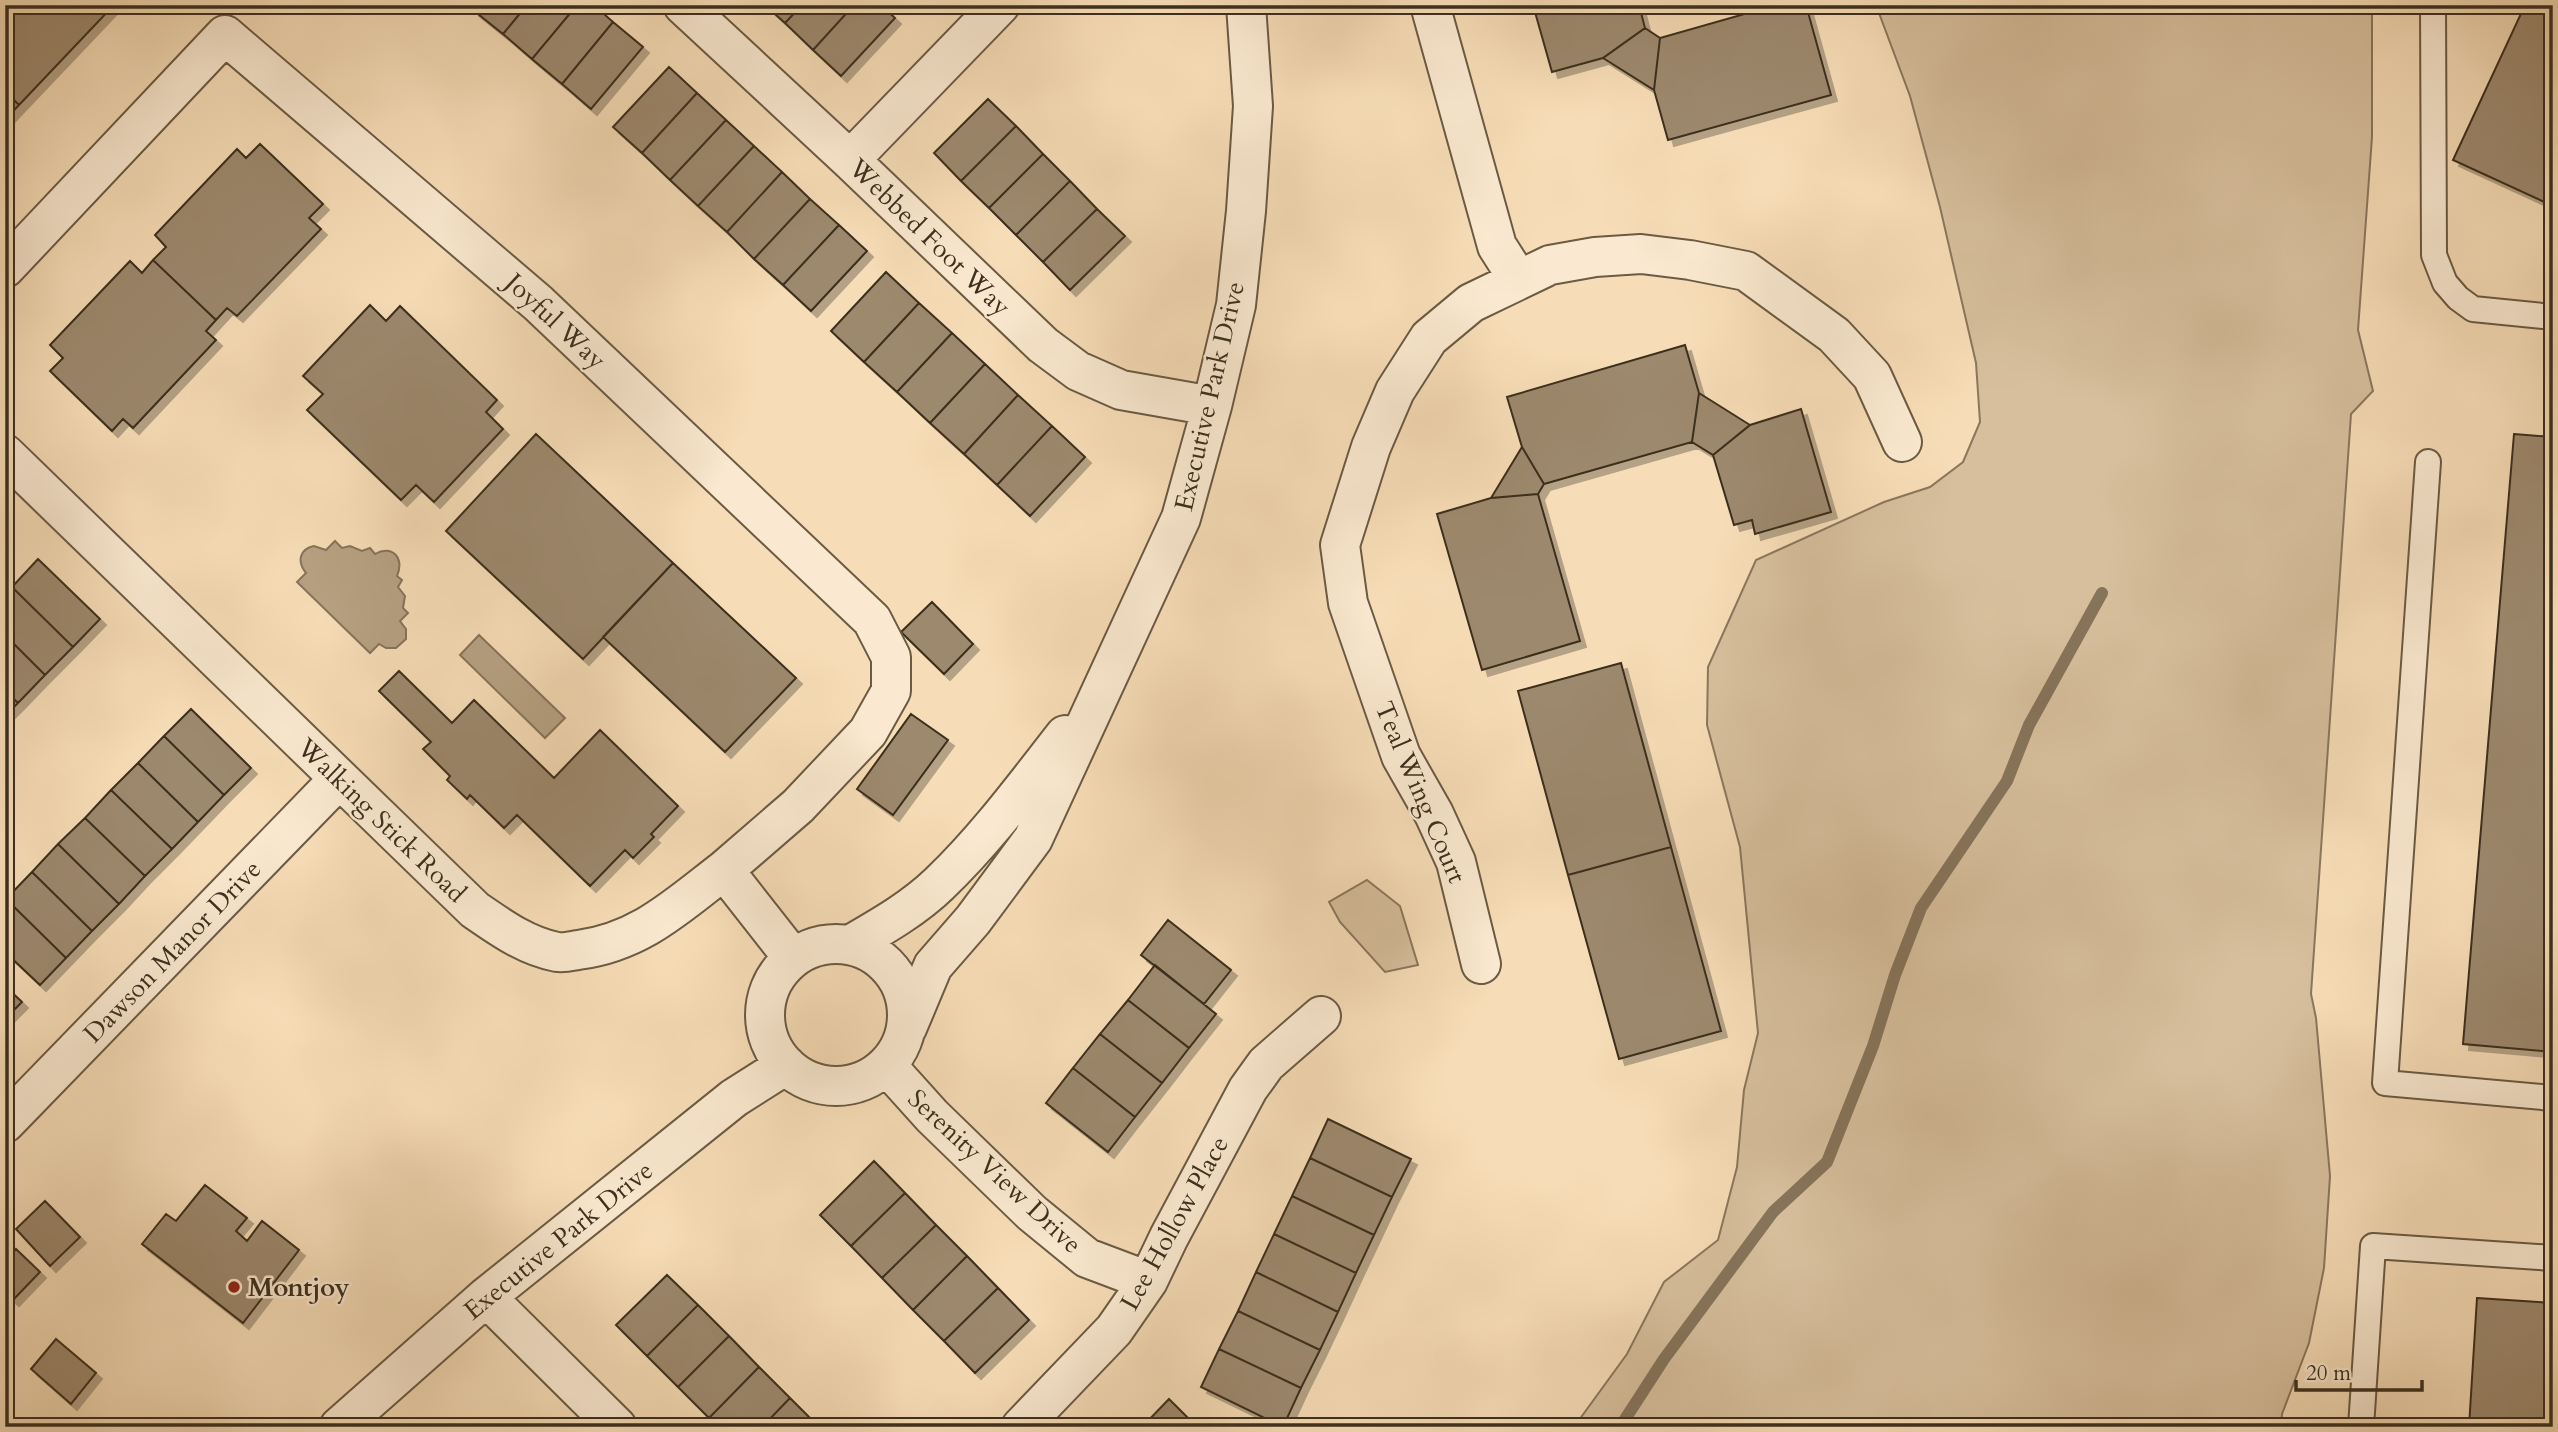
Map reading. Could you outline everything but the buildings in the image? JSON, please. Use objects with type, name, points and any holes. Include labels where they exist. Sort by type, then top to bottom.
[{"type":"street","name":"Webbed Foot Way","points":[[683,5],[1043,345],[1078,371],[1121,390],[1212,406]]},
{"type":"street","points":[[850,160],[1000,5]]},
{"type":"street","name":"Executive Park Drive","points":[[907,1028],[933,967],[973,920],[1033,839],[1181,518],[1236,305],[1253,106],[1246,5]]},
{"type":"street","points":[[1430,5],[1497,246],[1518,279]]},
{"type":"street","name":"Joyful Way","points":[[5,268],[225,36],[538,303],[872,620],[891,657],[891,691],[869,732],[798,806],[724,870]]},
{"type":"street","name":"Teal Wing Court","points":[[1481,964],[1456,862],[1434,814],[1401,756],[1348,603],[1340,545],[1371,447],[1391,402],[1430,338],[1471,303],[1550,265],[1595,257],[1641,254],[1746,271],[1834,335],[1872,376],[1902,442]]},
{"type":"street","name":"Walking Stick Road","points":[[5,454],[475,910],[514,937],[559,952],[592,948],[631,936],[661,918],[724,870]]},
{"type":"street","name":"Executive Park Drive","points":[[850,945],[898,917],[939,885],[1001,816],[1103,687]]},
{"type":"street","name":"Dawson Manor Drive","points":[[5,1122],[339,779]]},
{"type":"street","points":[[724,870],[793,958]]},
{"type":"street","points":[[830,944],[850,945],[871,952],[888,966],[901,984],[907,1005],[907,1028],[900,1048],[887,1066],[863,1082],[836,1087],[808,1081],[786,1065],[770,1040],[765,1010],[774,982],[793,958],[810,948],[830,944]]},
{"type":"street","name":"Lee Hollow Place","points":[[1021,1427],[1114,1329],[1148,1282],[1248,1089],[1266,1064],[1321,1016]]},
{"type":"street","name":"Executive Park Drive","points":[[339,1427],[486,1297],[734,1098],[786,1065]]},
{"type":"street","name":"Serenity View Drive","points":[[887,1066],[932,1116],[1041,1220],[1087,1258],[1148,1282]]},
{"type":"street","points":[[486,1297],[617,1427]]},
{"type":"lane","points":[[2432,5],[2434,255],[2445,283],[2458,298],[2473,309],[2553,317]]},
{"type":"lane","points":[[2428,462],[2385,1083],[2553,1098]]},
{"type":"lane","points":[[2361,1427],[2373,1246],[2553,1258]]},
{"type":"shaded area","points":[[1876,5],[2372,5],[2372,137],[2358,330],[2373,391],[2351,414],[2311,994],[2316,1018],[2330,1176],[2324,1268],[2309,1343],[2282,1414],[2281,1427],[1574,1427],[1627,1354],[1664,1282],[1718,1240],[1737,1167],[1744,1090],[1758,1033],[1740,847],[1707,725],[1708,667],[1756,560],[1884,502],[1930,487],[1963,462],[1980,422],[1976,363],[1940,207],[1910,96]]},
{"type":"shaded area","points":[[335,541],[342,548],[350,546],[362,551],[370,548],[375,554],[387,551],[398,558],[397,576],[402,580],[398,587],[405,596],[403,608],[408,613],[400,621],[406,629],[406,639],[396,648],[386,648],[379,644],[370,653],[297,582],[306,573],[301,560],[305,550],[314,546],[326,550]]},
{"type":"shaded area","points":[[479,635],[565,718],[545,738],[460,655]]},
{"type":"shaded area","points":[[1367,880],[1400,906],[1418,965],[1385,972],[1340,922],[1329,902]]},
{"type":"waterway","points":[[1620,1427],[1664,1359],[1773,1212],[1827,1162],[1873,1046],[1895,975],[1921,908],[2007,781],[2029,725],[2102,593]]},
{"type":"place","name":"Montjoy","points":[[234,1287]]}]
